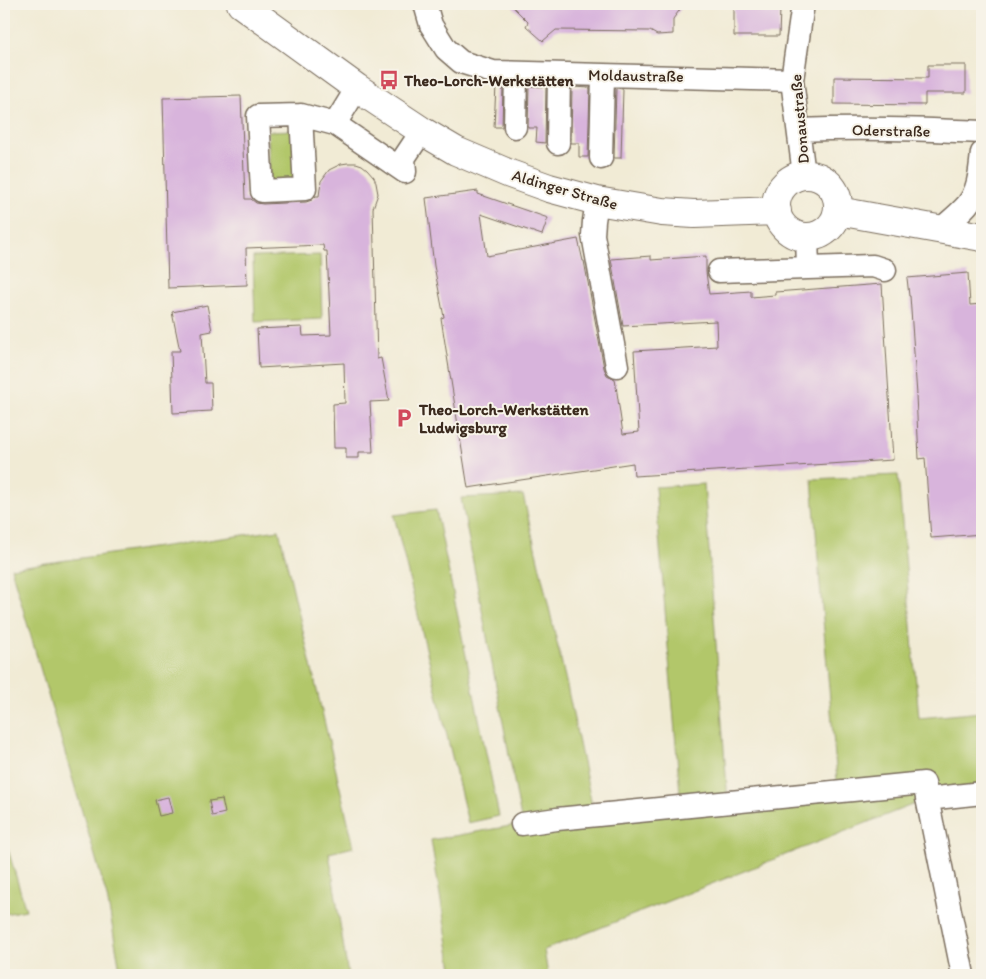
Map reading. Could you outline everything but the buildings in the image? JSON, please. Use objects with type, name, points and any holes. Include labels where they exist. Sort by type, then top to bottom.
[{"type":"main road","name":"Aldinger Straße","points":[[241,4],[357,88],[422,131],[456,151],[510,174],[549,188],[597,201],[662,212],[694,214],[777,211]]},
{"type":"main road","points":[[804,175],[814,175],[823,179],[836,192],[838,212],[827,230],[818,235],[807,236],[791,232],[784,226],[777,211],[780,191],[786,183],[794,177],[804,175]]},
{"type":"main road","points":[[838,212],[982,237]]},
{"type":"street","name":"Moldaustraße","points":[[425,4],[431,25],[446,49],[461,62],[493,72],[792,80]]},
{"type":"street","name":"Donaustraße","points":[[803,4],[792,80],[804,175]]},
{"type":"street","points":[[516,73],[516,127]]},
{"type":"street","points":[[558,143],[559,74]]},
{"type":"street","points":[[601,158],[603,75]]},
{"type":"street","points":[[335,124],[357,88]]},
{"type":"street","points":[[301,115],[335,124],[405,172],[404,158],[422,131]]},
{"type":"street","name":"Oderstraße","points":[[799,130],[949,130],[982,132]]},
{"type":"street","points":[[941,230],[968,204],[974,193],[981,175],[982,153]]},
{"type":"street","points":[[597,201],[593,236],[617,366]]},
{"type":"street","points":[[807,236],[808,268]]},
{"type":"street","points":[[719,271],[873,266],[885,270]]},
{"type":"street","points":[[522,824],[924,782],[963,975]]},
{"type":"street","points":[[927,799],[982,793]]},
{"type":"green space","points":[[296,130],[298,182],[270,183],[268,131]]},
{"type":"green space","points":[[320,255],[322,319],[255,322],[253,257]]},
{"type":"green space","points":[[898,475],[919,718],[982,712],[982,793],[927,799],[544,950],[548,975],[453,975],[431,840],[522,824],[461,498],[523,495],[567,686],[594,815],[681,806],[655,487],[704,484],[728,802],[838,791],[812,479]]},
{"type":"green space","points":[[436,510],[499,816],[468,823],[394,515]]},
{"type":"green space","points":[[279,530],[354,847],[329,853],[348,975],[121,975],[107,897],[11,568]]},
{"type":"green space","points":[[4,836],[26,910],[4,914]]},
{"type":"place","name":"Theo-Lorch-Werkstätten","points":[[389,80]]},
{"type":"place","name":"Theo-Lorch-Werkstätten Ludwigsburg","points":[[404,418]]}]
